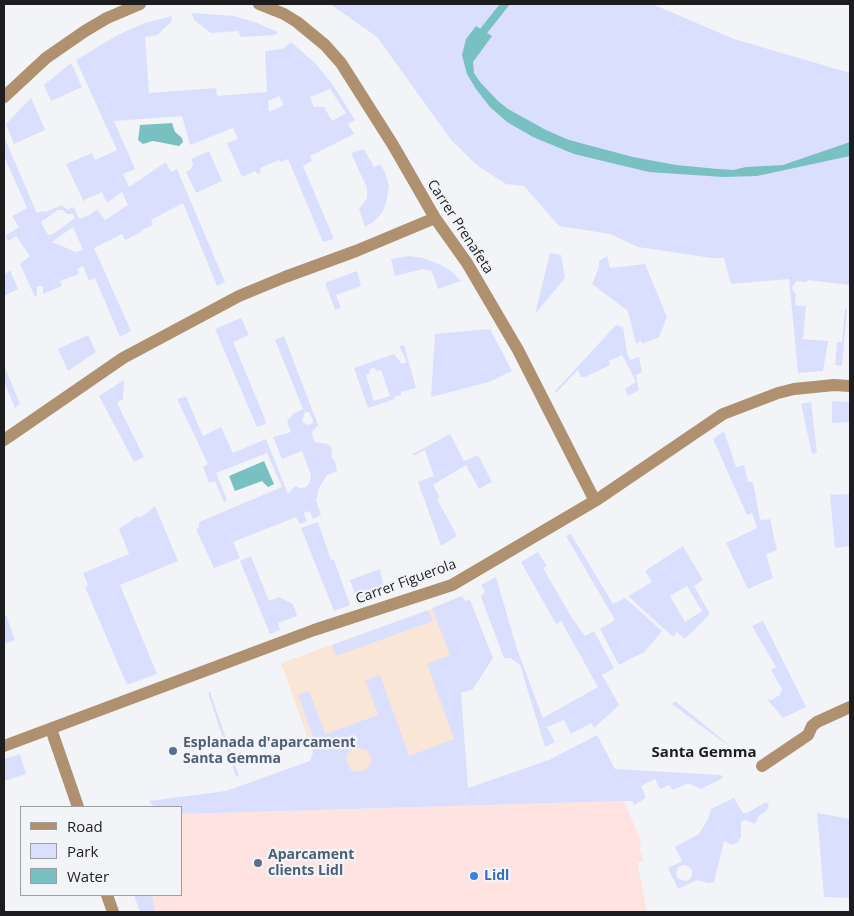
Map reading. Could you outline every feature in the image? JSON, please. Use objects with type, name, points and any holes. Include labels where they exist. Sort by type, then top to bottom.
[{"type":"street","points":[[4,97],[46,58],[85,31],[106,18],[140,4]]},
{"type":"street","name":"Carrer Prenafeta","points":[[260,4],[284,14],[297,22],[325,45],[341,63],[393,145],[435,218],[467,263],[518,350],[595,501]]},
{"type":"street","points":[[4,440],[123,358],[239,296],[435,218]]},
{"type":"street","name":"Carrer Figuerola","points":[[4,746],[314,630],[452,585],[595,501],[723,414],[778,393],[794,389],[834,385],[850,386]]},
{"type":"street","points":[[762,766],[808,735],[812,726],[817,722],[850,707]]},
{"type":"street","points":[[51,729],[78,806]]},
{"type":"street","points":[[107,896],[113,912]]},
{"type":"shaded area","points":[[454,601],[467,782],[326,789],[281,663]]},
{"type":"shaded area","points":[[624,801],[642,844],[639,845],[643,861],[637,862],[647,912],[140,912],[134,896],[182,896],[182,814]]},
{"type":"green space","points":[[330,4],[652,4],[734,39],[850,73],[850,285],[807,280],[807,282],[797,281],[792,287],[796,294],[795,304],[806,306],[803,339],[828,341],[823,371],[798,373],[789,279],[731,284],[724,258],[712,258],[638,247],[610,234],[559,226],[524,186],[506,184],[478,166],[452,141],[377,37]]},
{"type":"green space","points":[[192,13],[234,16],[278,32],[275,35],[241,37],[238,31],[211,33],[194,20]]},
{"type":"green space","points":[[171,16],[172,21],[157,35],[145,37],[149,93],[216,88],[217,96],[267,92],[265,51],[283,49],[291,42],[315,63],[333,85],[355,120],[348,124],[354,134],[310,156],[312,161],[303,166],[334,239],[323,242],[288,159],[281,162],[279,160],[260,168],[261,172],[257,174],[255,171],[242,177],[227,143],[238,139],[233,128],[190,145],[182,116],[114,121],[135,169],[123,174],[129,187],[166,162],[171,172],[177,169],[225,282],[217,286],[183,203],[151,220],[153,225],[141,232],[125,240],[122,234],[94,248],[131,331],[120,337],[95,278],[89,281],[83,266],[77,269],[79,274],[60,281],[62,286],[43,294],[43,286],[37,286],[37,295],[35,297],[20,264],[30,256],[16,236],[8,241],[5,236],[19,227],[12,216],[27,208],[4,156],[4,137],[37,213],[62,205],[67,210],[74,207],[79,219],[90,215],[97,209],[105,220],[128,205],[122,192],[107,203],[102,192],[84,200],[84,202],[66,164],[92,153],[95,160],[117,150],[76,60],[116,36],[142,24]],"holes":[[[330,89],[346,113],[332,121],[324,107],[314,107],[310,97]],[[279,96],[284,105],[269,112],[268,101]],[[58,210],[63,210],[67,214],[73,214],[75,218],[53,234],[48,235],[41,222]],[[73,227],[83,250],[76,252],[52,242]]]},
{"type":"green space","points":[[71,63],[82,87],[51,101],[44,85]]},
{"type":"green space","points":[[31,98],[45,130],[14,144],[6,124]]},
{"type":"green space","points":[[364,149],[374,167],[380,164],[389,186],[382,213],[365,227],[359,209],[367,198],[367,188],[351,153]]},
{"type":"green space","points":[[209,151],[222,181],[196,193],[186,172],[191,169],[193,164],[191,159]]},
{"type":"green space","points":[[550,253],[561,255],[565,278],[535,314]]},
{"type":"green space","points":[[409,256],[423,258],[441,265],[451,271],[461,281],[438,289],[431,271],[423,269],[395,276],[391,259]]},
{"type":"green space","points":[[607,256],[610,268],[645,264],[667,317],[659,337],[642,344],[641,341],[636,344],[628,311],[592,284],[599,267],[599,261]]},
{"type":"green space","points":[[10,270],[18,289],[4,296],[4,275]]},
{"type":"green space","points":[[357,271],[361,286],[336,295],[341,308],[335,310],[325,283]]},
{"type":"green space","points":[[845,309],[847,309],[842,366],[835,365],[837,342],[842,342]]},
{"type":"green space","points":[[241,318],[249,335],[233,342],[265,419],[266,424],[257,427],[215,329]]},
{"type":"green space","points":[[616,325],[623,327],[630,360],[639,357],[642,372],[636,375],[639,390],[628,396],[625,389],[636,382],[622,355],[609,361],[610,365],[585,377],[581,377],[578,370],[556,393],[555,391]]},
{"type":"green space","points":[[490,329],[512,371],[489,382],[431,397],[435,334]]},
{"type":"green space","points":[[88,335],[96,352],[68,371],[58,349]]},
{"type":"green space","points":[[284,336],[318,425],[312,432],[313,438],[315,442],[327,444],[331,447],[331,456],[335,461],[337,471],[327,475],[319,488],[316,501],[321,515],[313,519],[310,511],[304,513],[307,521],[300,524],[296,517],[233,542],[240,558],[214,568],[196,529],[199,528],[199,522],[282,487],[267,453],[216,473],[227,500],[224,502],[215,481],[209,483],[203,467],[208,464],[177,399],[186,396],[203,436],[221,427],[233,453],[266,439],[288,494],[295,486],[300,488],[306,487],[310,482],[311,475],[302,451],[282,459],[273,437],[291,432],[287,421],[293,414],[303,409],[275,340]],"holes":[[[305,412],[309,412],[313,420],[313,423],[309,425],[302,422]]]},
{"type":"green space","points":[[404,345],[416,388],[401,392],[401,395],[394,397],[395,399],[368,408],[354,368],[394,354],[402,364],[407,362],[399,346]],"holes":[[[371,368],[377,371],[381,370],[390,396],[374,401],[366,375],[369,374]]]},
{"type":"green space","points":[[4,365],[20,404],[15,408],[4,382]]},
{"type":"green space","points":[[124,380],[123,399],[117,403],[144,457],[134,462],[99,396]]},
{"type":"green space","points":[[832,401],[850,402],[850,422],[832,423]]},
{"type":"green space","points":[[811,402],[817,453],[812,454],[801,404]]},
{"type":"green space","points":[[724,431],[736,467],[744,465],[748,482],[753,482],[760,520],[770,519],[777,550],[766,554],[773,578],[748,589],[726,543],[757,528],[752,513],[747,515],[713,439]]},
{"type":"green space","points":[[450,434],[464,461],[478,455],[492,482],[479,489],[466,465],[433,485],[440,498],[437,499],[457,536],[441,546],[418,482],[434,476],[425,450],[413,456],[413,454]]},
{"type":"green space","points":[[850,494],[850,546],[835,548],[830,495]]},
{"type":"green space","points":[[155,506],[178,561],[120,585],[157,674],[127,685],[85,587],[88,585],[83,573],[129,554],[119,529],[138,516],[140,518]]},
{"type":"green space","points":[[318,522],[331,560],[334,560],[350,605],[334,611],[301,528]]},
{"type":"green space","points":[[571,534],[613,604],[625,598],[662,631],[643,654],[619,665],[600,629],[615,620],[566,536]]},
{"type":"green space","points":[[683,546],[703,580],[694,586],[710,614],[685,639],[677,632],[673,637],[628,596],[652,582],[645,571]],"holes":[[[687,586],[702,611],[685,622],[670,596]]]},
{"type":"green space","points":[[538,552],[547,566],[543,568],[572,618],[585,636],[594,631],[614,668],[602,675],[619,705],[594,728],[591,723],[571,734],[564,720],[547,727],[555,742],[545,747],[520,665],[510,658],[504,658],[481,597],[485,591],[481,585],[496,577],[517,649],[543,718],[598,687],[561,621],[556,624],[521,562]]},
{"type":"green space","points":[[251,556],[269,601],[279,597],[293,604],[297,616],[278,623],[280,630],[270,634],[240,561]]},
{"type":"green space","points":[[380,569],[384,590],[357,600],[350,580]]},
{"type":"green space","points":[[462,596],[465,601],[470,600],[493,658],[473,689],[461,693],[468,788],[549,760],[597,735],[615,769],[721,775],[723,778],[701,789],[688,783],[673,790],[669,785],[660,789],[655,779],[641,786],[646,798],[634,805],[632,801],[624,801],[182,814],[182,806],[153,806],[149,801],[226,791],[310,761],[313,752],[308,739],[313,737],[298,695],[309,691],[325,734],[378,715],[365,680],[380,675],[409,756],[454,739],[427,664],[450,655],[432,608]],"holes":[[[357,748],[367,750],[372,760],[367,769],[356,772],[350,769],[346,757],[349,751]]]},
{"type":"green space","points":[[428,610],[433,621],[336,656],[332,645]]},
{"type":"green space","points":[[6,615],[15,640],[4,644],[4,616]]},
{"type":"green space","points":[[763,621],[806,707],[783,718],[767,699],[771,700],[780,695],[782,689],[771,670],[776,667],[752,626]]},
{"type":"green space","points":[[210,692],[239,776],[236,777],[208,693]]},
{"type":"green space","points":[[675,701],[712,731],[732,748],[672,704]]},
{"type":"green space","points":[[20,754],[26,774],[4,781],[4,759]]},
{"type":"green space","points":[[734,798],[743,813],[747,813],[766,802],[769,804],[755,824],[745,820],[741,822],[741,837],[738,842],[732,845],[724,841],[714,882],[709,883],[697,880],[678,889],[668,868],[682,861],[675,847],[699,834],[708,819],[711,809]],"holes":[[[688,866],[692,870],[692,875],[686,881],[681,880],[677,877],[678,867]]]},
{"type":"green space","points":[[817,813],[850,819],[850,898],[824,897]]},
{"type":"green space","points":[[134,896],[152,896],[155,912],[140,912]]},
{"type":"water","points":[[476,26],[492,36],[473,62],[474,73],[480,82],[508,109],[546,130],[569,140],[633,157],[676,165],[733,170],[746,167],[783,165],[850,142],[850,156],[757,176],[723,177],[649,172],[574,154],[533,137],[507,122],[490,107],[476,89],[467,74],[462,55],[466,39]]},
{"type":"water","points":[[172,123],[175,132],[182,138],[183,142],[179,146],[153,141],[143,144],[138,140],[140,125]]},
{"type":"water","points":[[264,461],[274,484],[268,487],[262,481],[235,491],[229,476]]},
{"type":"waterway","points":[[478,38],[505,4]]},
{"type":"place","name":"Esplanada d'aparcament Santa Gemma","points":[[173,751]]},
{"type":"place","name":"Aparcament clients Lidl","points":[[258,863]]},
{"type":"place","name":"Lidl","points":[[474,876]]},
{"type":"district","name":"Santa Gemma","points":[[704,753]]}]
